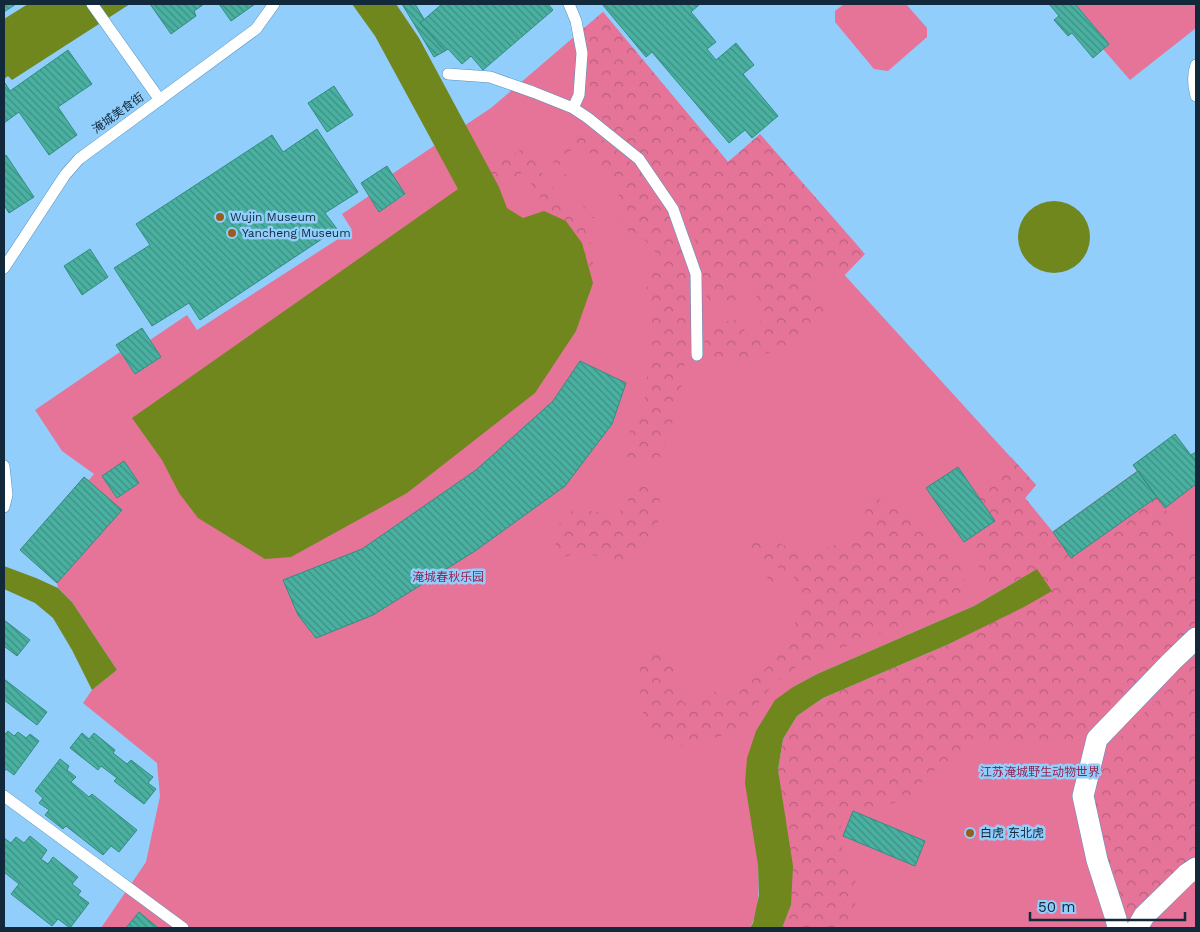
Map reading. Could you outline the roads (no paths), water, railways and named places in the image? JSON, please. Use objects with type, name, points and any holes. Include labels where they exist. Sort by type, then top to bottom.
[{"type":"street","points":[[1118,928],[1097,860],[1083,796],[1097,739],[1196,638]]},
{"type":"street","points":[[1137,928],[1144,916],[1187,874],[1196,868]]},
{"type":"lane","points":[[92,4],[160,100]]},
{"type":"lane","name":"淹城美食街","points":[[4,265],[65,175],[79,159],[256,29],[274,4]]},
{"type":"lane","points":[[569,4],[576,21],[582,53],[579,95],[573,108]]},
{"type":"lane","points":[[1196,65],[1193,72],[1193,86],[1196,96]]},
{"type":"lane","points":[[448,74],[490,77],[573,108],[639,159],[673,209],[696,274],[697,355]]},
{"type":"lane","points":[[4,466],[7,495],[4,507]]},
{"type":"lane","points":[[6,803],[183,928]]},
{"type":"place","name":"Wujin Museum","points":[[220,217]]},
{"type":"place","name":"Yancheng Museum","points":[[232,233]]},
{"type":"place","name":"白虎 东北虎","points":[[970,833]]},
{"type":"park label","name":"淹城春秋乐园","points":[[448,577]]},
{"type":"park label","name":"江苏淹城野生动物世界","points":[[1040,772]]}]
